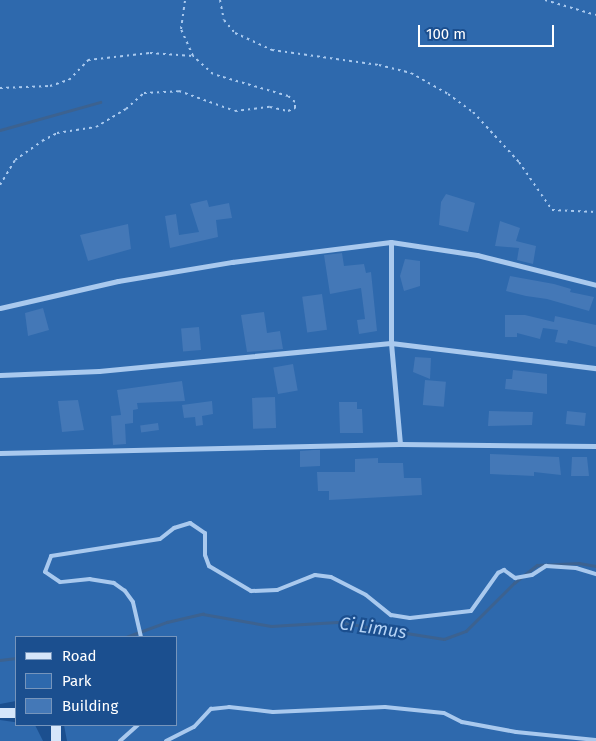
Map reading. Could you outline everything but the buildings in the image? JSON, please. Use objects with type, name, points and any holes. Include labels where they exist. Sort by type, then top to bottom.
[{"type":"street","points":[[0,308],[118,281],[232,262],[391,242],[477,255],[596,286]]},
{"type":"street","points":[[391,242],[391,343],[400,444]]},
{"type":"street","points":[[0,375],[99,372],[391,343],[596,368]]},
{"type":"street","points":[[0,453],[400,444],[596,446]]},
{"type":"street","points":[[0,713],[15,713]]},
{"type":"street","points":[[56,726],[56,741]]},
{"type":"lane","points":[[141,636],[133,602],[125,591],[114,583],[90,579],[60,582],[45,572],[51,556],[160,539],[174,528],[190,524],[205,533],[205,555],[209,566],[251,591],[278,590],[315,575],[331,577],[366,595],[391,615],[410,618],[471,611],[498,573],[504,570],[515,578],[532,575],[546,566],[576,568],[596,574]]},
{"type":"lane","points":[[166,741],[194,727],[211,708],[228,707],[273,712],[385,707],[444,714],[462,722],[516,732],[596,740]]},
{"type":"lane","points":[[120,741],[137,726]]},
{"type":"path","points":[[0,185],[15,160],[42,141],[58,133],[96,127],[126,109],[144,93],[179,91],[234,111],[270,107],[288,111],[295,108],[295,102],[288,96],[213,74],[193,56],[181,29],[185,0]]},
{"type":"path","points":[[220,0],[224,20],[234,33],[272,50],[379,65],[411,73],[448,94],[473,112],[519,162],[552,210],[596,212]]},
{"type":"path","points":[[545,0],[596,15]]},
{"type":"path","points":[[0,88],[50,86],[69,80],[88,60],[150,53],[193,56]]},
{"type":"green space","points":[[0,0],[596,0],[596,741],[67,741],[64,726],[178,726],[178,636],[15,636],[15,701],[0,704]]},
{"type":"green space","points":[[0,720],[15,722],[15,726],[36,726],[43,741],[0,741]]},
{"type":"waterway","points":[[0,130],[100,102]]},
{"type":"waterway","name":"Ci Limus","points":[[129,636],[167,622],[203,614],[271,626],[337,622],[444,639],[466,631],[514,583],[537,565],[579,563],[596,566]]},
{"type":"waterway","name":"Ci Limus","points":[[0,660],[15,658]]}]
